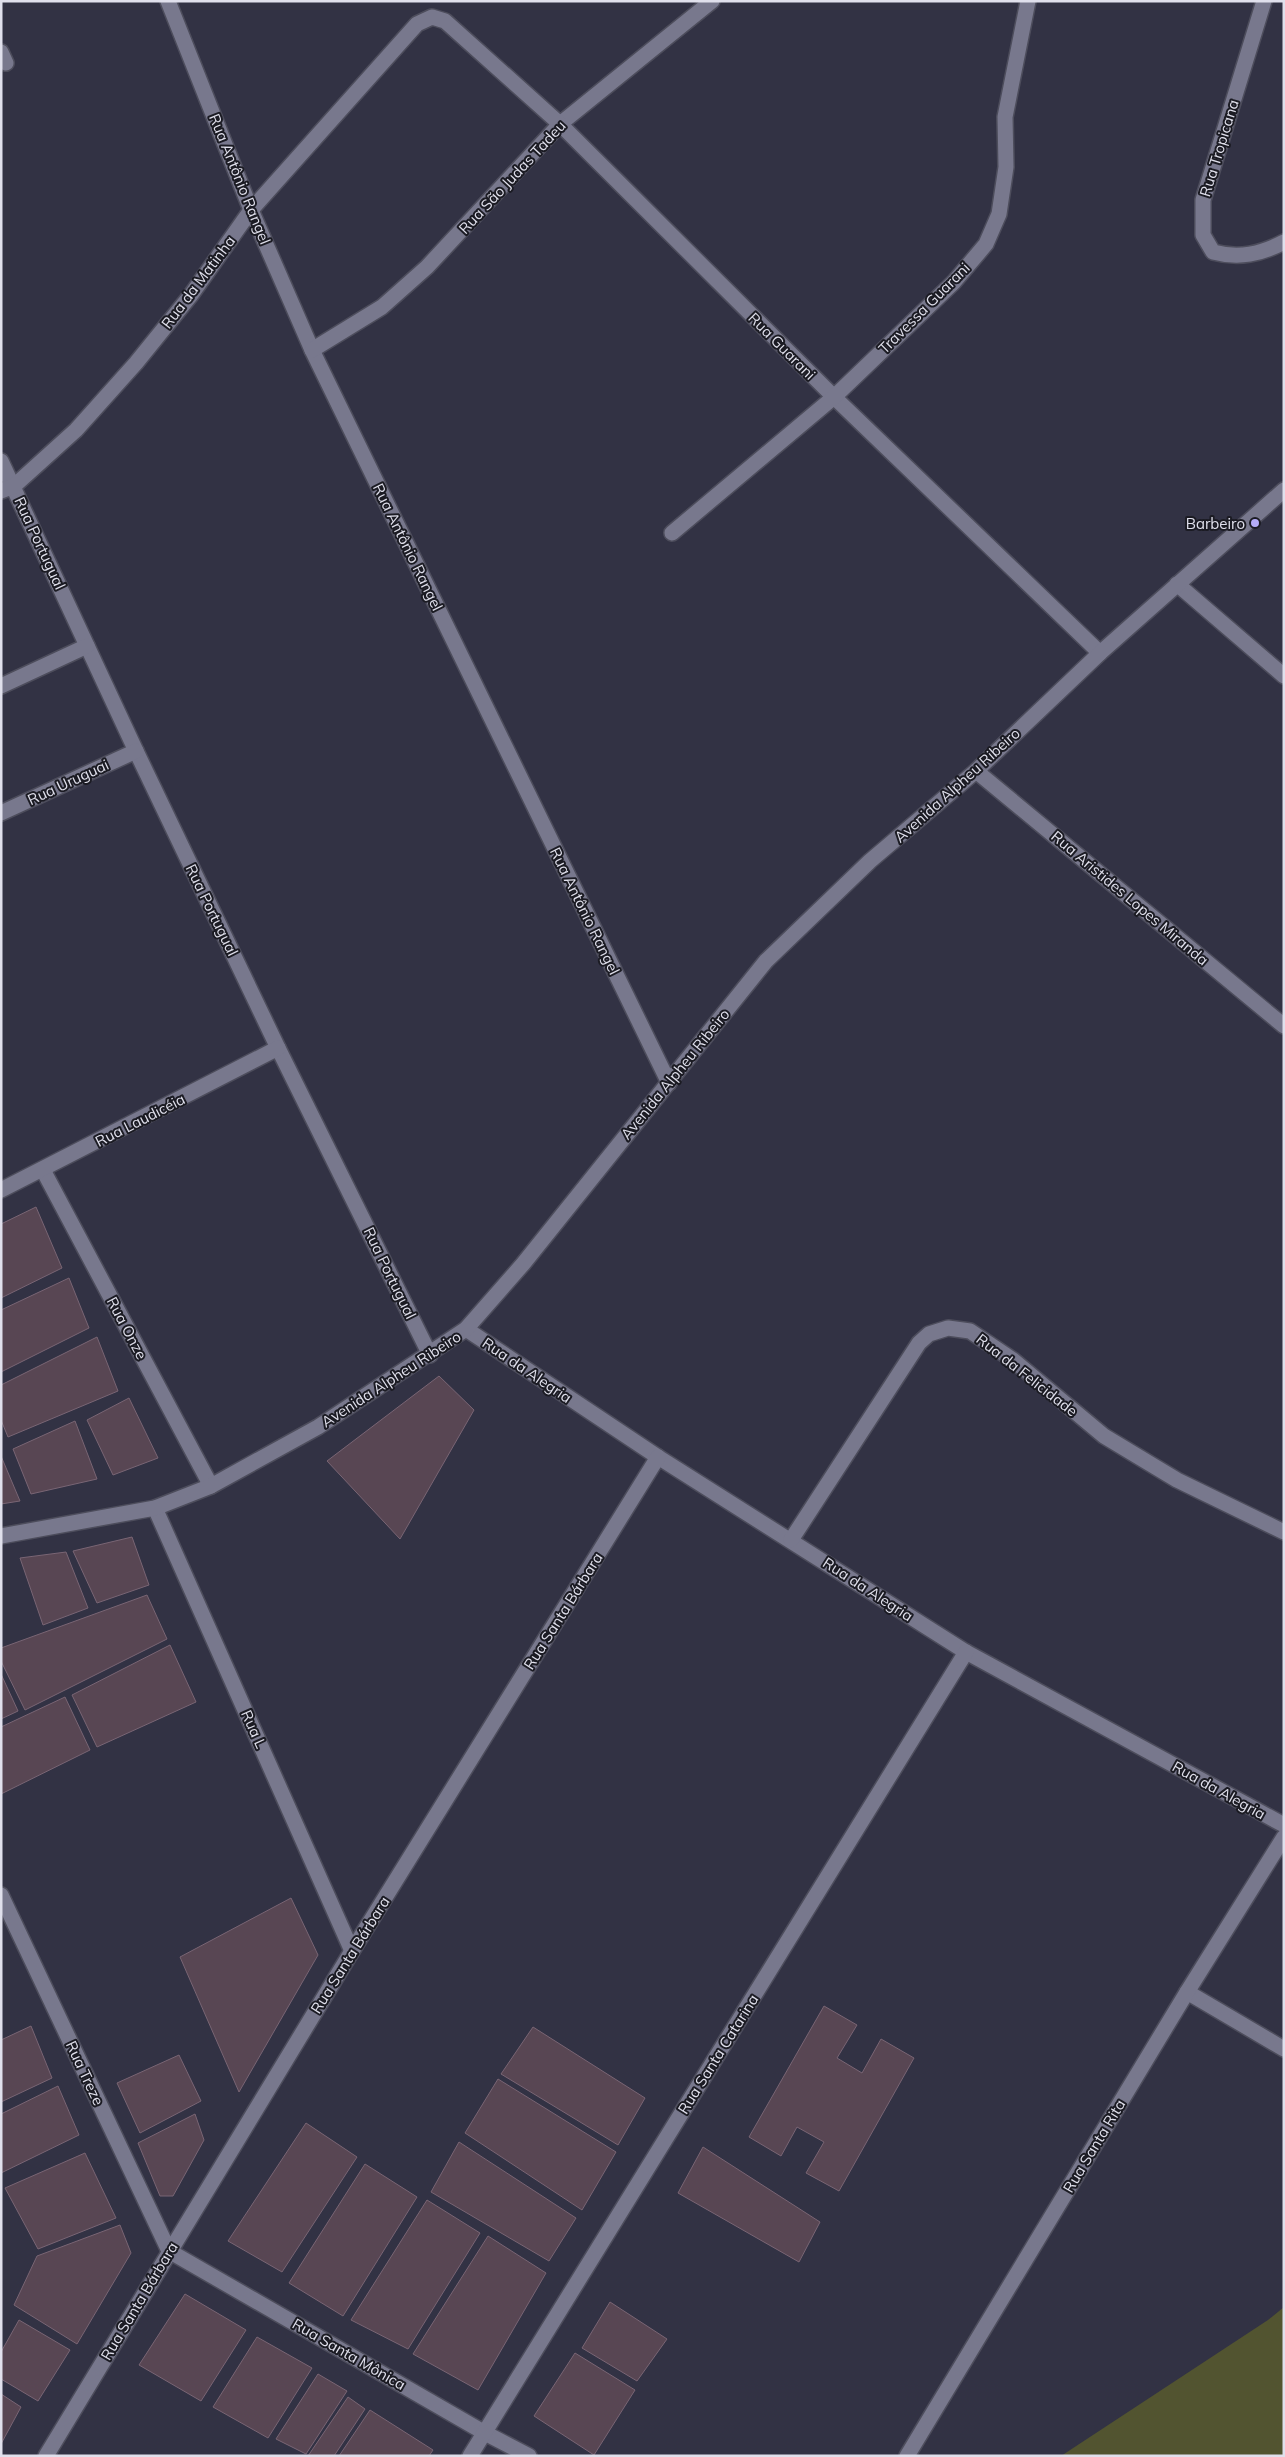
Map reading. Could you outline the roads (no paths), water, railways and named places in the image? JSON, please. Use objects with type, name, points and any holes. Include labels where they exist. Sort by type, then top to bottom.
[{"type":"street","name":"Rua Antônio Rangel","points":[[168,1],[251,210],[312,350],[669,1083]]},
{"type":"street","name":"Rua São Judas Tadeu","points":[[312,350],[382,307],[427,268],[560,124],[712,1]]},
{"type":"street","name":"Travessa Guarani","points":[[672,533],[834,397],[954,282],[986,244],[999,214],[1006,167],[1006,117],[1028,1]]},
{"type":"street","name":"Rua Tropicana","points":[[1264,1],[1203,200],[1203,235],[1213,252],[1231,257],[1265,252],[1284,242]]},
{"type":"street","name":"Rua da Matinha","points":[[7,489],[76,430],[136,363],[190,295],[251,210],[418,24],[432,18],[445,20],[465,38]]},
{"type":"street","name":"Rua Guarani","points":[[465,38],[560,124],[834,397],[1100,653]]},
{"type":"street","name":"Rua Portugual","points":[[1,461],[7,489],[87,646],[278,1048],[430,1355]]},
{"type":"street","name":"Avenida Alpheu Ribeiro","points":[[1,1536],[155,1508],[211,1486],[318,1427],[466,1330],[523,1264],[766,961],[870,861],[976,771],[1100,653],[1284,490]]},
{"type":"street","points":[[1177,584],[1284,676]]},
{"type":"street","points":[[1,686],[87,646]]},
{"type":"street","name":"Rua Uruguai","points":[[1,813],[136,751]]},
{"type":"street","name":"Rua Aristides Lopes Miranda","points":[[976,771],[1284,1026]]},
{"type":"street","name":"Rua Laudicéia","points":[[1,1190],[278,1048]]},
{"type":"street","name":"Rua Onze","points":[[43,1170],[211,1486]]},
{"type":"street","name":"Rua da Felicidade","points":[[791,1540],[919,1343],[929,1334],[948,1328],[970,1331],[1013,1360],[1112,1441],[1177,1480],[1284,1532]]},
{"type":"street","name":"Rua da Alegria","points":[[466,1330],[658,1457],[966,1652],[1284,1825]]},
{"type":"street","name":"Rua Santa Bárbara","points":[[46,2456],[352,1950],[658,1457]]},
{"type":"street","name":"Rua L","points":[[155,1508],[352,1950]]},
{"type":"street","name":"Rua Santa Catarina","points":[[470,2456],[966,1652]]},
{"type":"street","name":"Rua Santa Rita","points":[[907,2456],[1186,1992],[1284,1837]]},
{"type":"street","name":"Rua Treze","points":[[1,1895],[169,2251]]},
{"type":"street","points":[[1186,1992],[1284,2049]]},
{"type":"street","name":"Rua Santa Mônica","points":[[169,2251],[485,2433],[529,2456]]},
{"type":"place","name":"Barbeiro","points":[[1255,523]]}]
